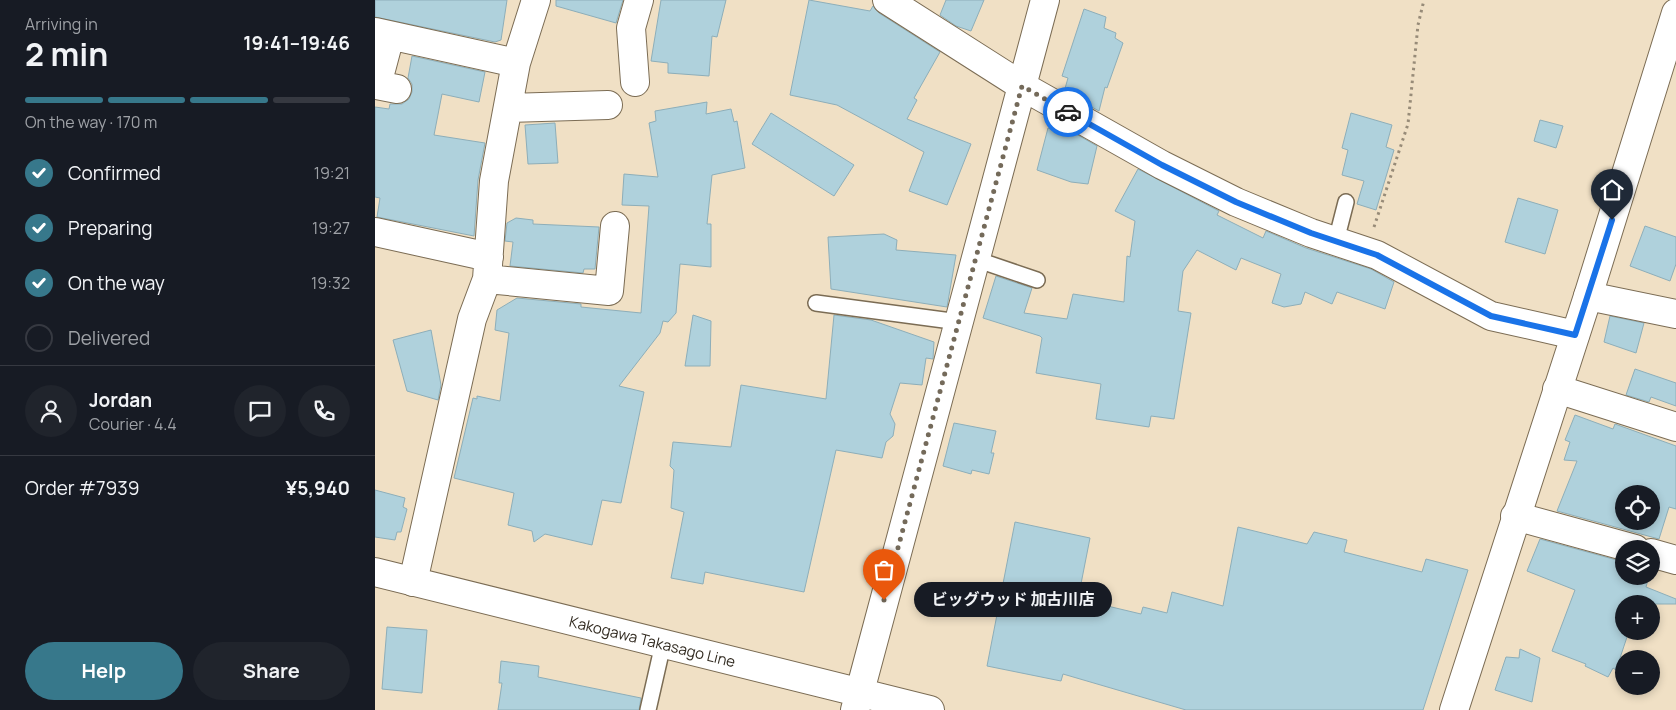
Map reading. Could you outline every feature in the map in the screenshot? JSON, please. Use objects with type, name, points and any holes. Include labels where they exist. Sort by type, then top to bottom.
[{"type":"street","points":[[413,582],[472,319],[488,268],[494,181],[516,63],[535,0]]},
{"type":"street","points":[[635,82],[631,28],[639,0]]},
{"type":"street","points":[[887,0],[1022,86],[1162,165],[1236,202],[1336,242],[1377,255],[1491,316],[1575,335]]},
{"type":"street","points":[[857,701],[1045,0]]},
{"type":"street","points":[[1454,710],[1515,516],[1588,296],[1676,13]]},
{"type":"street","points":[[397,89],[377,85],[382,34],[516,63]]},
{"type":"street","points":[[508,108],[609,105]]},
{"type":"street","points":[[375,232],[488,268],[609,291],[615,226]]},
{"type":"street","points":[[1588,296],[1676,314]]},
{"type":"street","points":[[1557,389],[1676,427]]},
{"type":"street","points":[[1515,516],[1615,544]]},
{"type":"street","points":[[1660,556],[1676,560]]},
{"type":"street","name":"Kakogawa Takasago Line","points":[[375,572],[663,644],[857,701],[930,710]]},
{"type":"lane","points":[[1336,242],[1346,202]]},
{"type":"lane","points":[[975,259],[1037,280]]},
{"type":"lane","points":[[816,303],[959,322]]},
{"type":"lane","points":[[648,710],[663,644]]},
{"type":"path","points":[[1365,251],[1408,124],[1419,25],[1424,0]]},
{"type":"building","points":[[375,0],[507,0],[501,40],[495,42],[375,17]]},
{"type":"building","points":[[556,0],[623,0],[616,23],[556,6]]},
{"type":"building","points":[[661,0],[726,0],[717,37],[712,36],[709,76],[668,73],[668,63],[651,61]]},
{"type":"building","points":[[809,0],[870,11],[873,6],[879,13],[940,52],[914,98],[917,100],[907,119],[971,144],[947,205],[909,191],[924,152],[837,105],[790,95]]},
{"type":"building","points":[[946,0],[984,0],[971,31],[956,26],[940,15]]},
{"type":"building","points":[[1084,9],[1106,17],[1104,28],[1116,33],[1115,38],[1123,43],[1107,88],[1105,87],[1099,111],[1064,92],[1068,78],[1062,76]]},
{"type":"building","points":[[412,56],[485,72],[479,102],[442,94],[434,135],[485,143],[478,180],[474,236],[377,217],[380,198],[375,197],[375,107],[389,109],[390,104],[402,104],[409,99],[412,92],[412,84],[408,78]]},
{"type":"building","points":[[707,102],[706,114],[731,109],[734,122],[737,121],[745,168],[712,175],[707,224],[711,224],[711,267],[680,264],[676,313],[668,322],[663,321],[660,333],[619,386],[644,392],[621,503],[602,500],[592,545],[545,534],[534,542],[532,531],[508,525],[514,493],[454,478],[473,398],[477,399],[477,396],[500,401],[509,333],[495,330],[497,310],[517,298],[581,304],[581,307],[641,313],[649,206],[622,205],[624,174],[658,177],[649,123],[656,121],[655,111]]},
{"type":"building","points":[[771,113],[854,165],[834,196],[752,144]]},
{"type":"building","points":[[1351,113],[1392,125],[1386,147],[1394,150],[1376,210],[1357,204],[1364,181],[1342,175],[1348,150],[1342,148]]},
{"type":"building","points":[[1540,120],[1563,126],[1556,148],[1534,141]]},
{"type":"building","points":[[1055,122],[1097,146],[1088,184],[1071,182],[1037,170],[1048,128],[1053,129]]},
{"type":"building","points":[[555,123],[558,163],[528,164],[525,125]]},
{"type":"building","points":[[1138,169],[1219,211],[1217,215],[1263,238],[1266,231],[1306,248],[1371,269],[1394,282],[1385,309],[1337,292],[1332,304],[1305,292],[1301,304],[1284,307],[1272,303],[1281,274],[1241,258],[1236,270],[1197,250],[1183,271],[1178,311],[1191,313],[1174,419],[1151,416],[1149,427],[1096,419],[1101,384],[1036,373],[1042,338],[983,318],[996,276],[1032,288],[1024,313],[1067,319],[1073,294],[1124,302],[1127,256],[1130,257],[1135,221],[1115,211]]},
{"type":"building","points":[[1518,198],[1558,210],[1545,254],[1505,242]]},
{"type":"building","points":[[516,218],[533,220],[533,224],[599,227],[595,269],[584,269],[583,273],[510,266],[513,242],[505,241],[507,223]]},
{"type":"building","points":[[1645,226],[1676,237],[1676,264],[1670,281],[1630,266]]},
{"type":"building","points":[[884,234],[897,240],[896,250],[956,255],[947,307],[831,289],[828,237]]},
{"type":"building","points":[[693,315],[711,321],[710,366],[685,366]]},
{"type":"building","points":[[834,315],[871,320],[934,342],[933,359],[926,358],[922,385],[900,383],[890,414],[895,424],[893,436],[886,442],[882,458],[836,450],[804,592],[705,572],[703,584],[671,578],[684,512],[671,508],[674,470],[670,466],[673,442],[731,447],[741,385],[826,399]]},
{"type":"building","points":[[1610,316],[1644,323],[1636,353],[1604,342]]},
{"type":"building","points":[[431,330],[441,385],[438,400],[407,391],[393,340]]},
{"type":"building","points":[[1635,369],[1676,383],[1676,406],[1651,397],[1649,402],[1626,395]]},
{"type":"building","points":[[1575,415],[1613,429],[1615,424],[1676,446],[1676,509],[1669,507],[1659,539],[1626,530],[1660,530],[1660,485],[1615,485],[1615,527],[1557,511],[1577,461],[1564,460],[1570,442],[1565,440]]},
{"type":"building","points":[[954,423],[996,431],[991,453],[994,453],[989,474],[972,470],[971,474],[943,466]]},
{"type":"building","points":[[375,490],[405,498],[403,507],[407,509],[401,532],[397,532],[395,540],[375,537]]},
{"type":"building","points":[[1015,522],[1090,538],[1078,599],[1141,614],[1143,607],[1167,613],[1172,592],[1223,606],[1238,527],[1307,544],[1314,532],[1347,540],[1344,552],[1422,572],[1426,559],[1468,570],[1423,710],[1186,710],[1063,674],[1061,681],[987,666]]},
{"type":"building","points":[[1540,539],[1615,560],[1615,585],[1647,585],[1646,587],[1676,599],[1676,604],[1660,604],[1660,595],[1615,595],[1615,640],[1626,640],[1623,650],[1615,650],[1615,669],[1613,668],[1608,677],[1585,666],[1586,664],[1552,651],[1575,590],[1527,571]]},
{"type":"building","points":[[387,627],[427,630],[422,693],[382,689]]},
{"type":"building","points":[[1520,649],[1540,658],[1532,702],[1495,690],[1506,657],[1519,658]]},
{"type":"building","points":[[501,661],[539,666],[538,677],[641,698],[639,710],[498,710],[502,683],[499,683]]},
{"type":"way so far","points":[[884,600],[1022,86],[1068,112]]},
{"type":"place","name":"ビッグウッド 加古川店","points":[[884,600]]},
{"type":"route","points":[[1068,112],[1162,165],[1236,202],[1311,233],[1377,255],[1491,316],[1575,335],[1612,220]]}]
